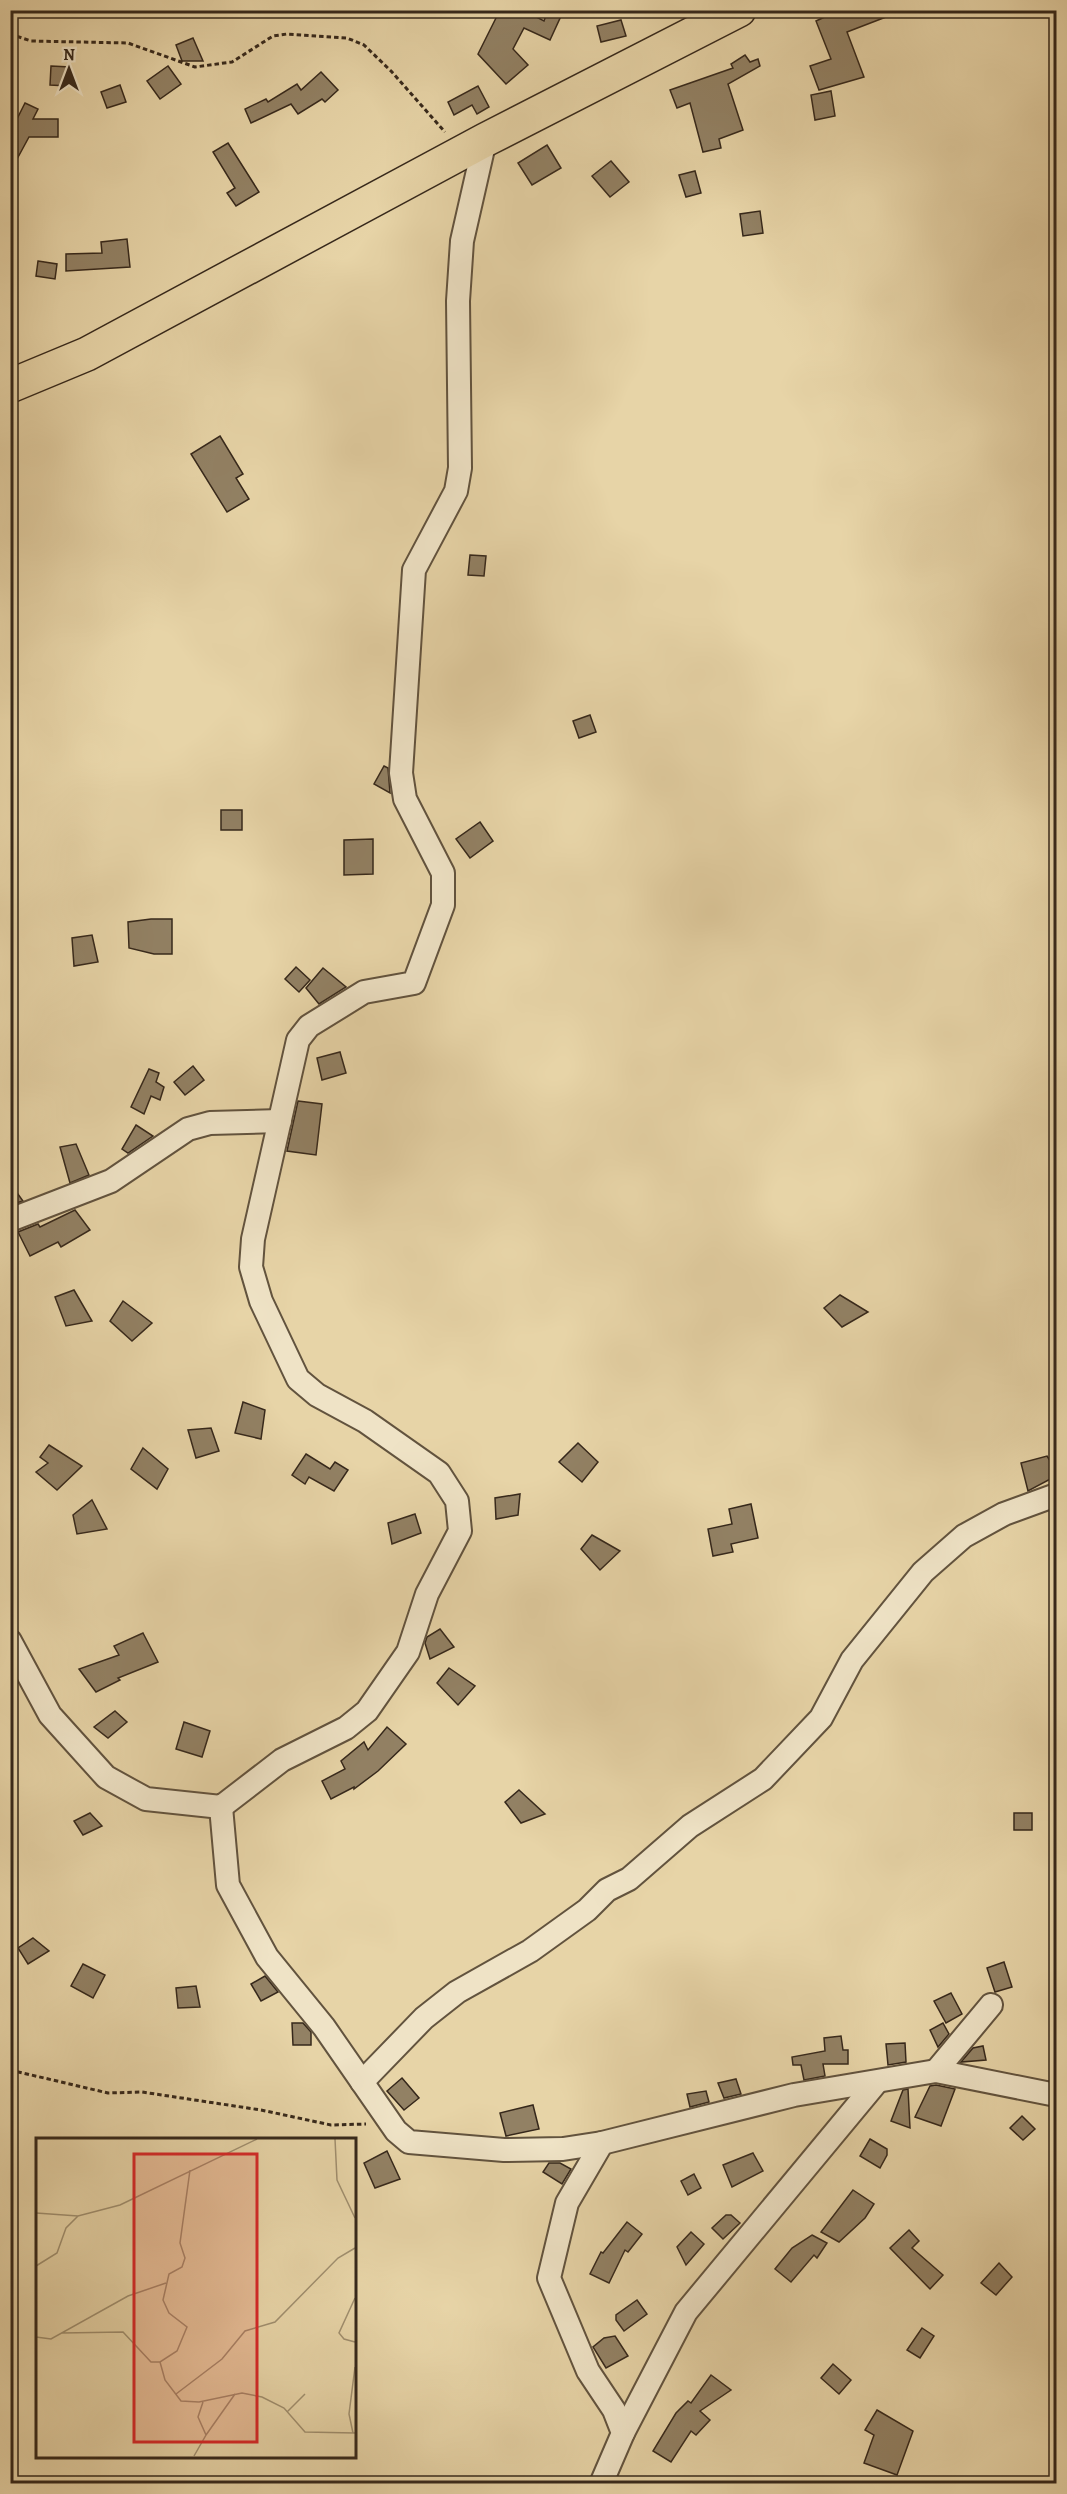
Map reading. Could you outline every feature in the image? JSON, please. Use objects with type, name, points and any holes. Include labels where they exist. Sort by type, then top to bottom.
[{"type":"main road","points":[[10,386],[87,354],[474,146],[739,10]]},
{"type":"street","points":[[10,1641],[50,1715],[106,1777],[146,1799],[221,1807],[282,1760],[346,1728],[367,1711],[408,1652],[428,1594],[459,1531],[457,1501],[439,1473],[365,1421],[317,1395],[298,1379],[261,1301],[251,1267],[253,1239],[298,1040],[309,1026],[364,992],[414,983],[443,905],[443,873],[405,800],[401,773],[414,570],[456,491],[460,468],[458,301],[462,241],[474,146]]},
{"type":"street","points":[[10,1221],[111,1181],[188,1129],[210,1123],[280,1120]]},
{"type":"street","points":[[362,2082],[424,2018],[457,1992],[530,1951],[587,1910],[607,1890],[629,1879],[690,1826],[763,1779],[820,1718],[852,1660],[923,1572],[964,1536],[1004,1515],[1056,1495]]},
{"type":"street","points":[[221,1807],[228,1885],[267,1957],[324,2027],[396,2131],[409,2142],[504,2150],[563,2149],[602,2143],[794,2095],[876,2083],[936,2071],[1056,2095]]},
{"type":"street","points":[[936,2071],[992,2004]]},
{"type":"street","points":[[602,2484],[623,2433],[686,2312],[876,2083]]},
{"type":"street","points":[[602,2143],[567,2203],[549,2278],[588,2371],[614,2410],[623,2433]]},
{"type":"path","points":[[10,34],[31,41],[128,43],[195,67],[232,62],[273,36],[287,34],[347,38],[364,45],[474,146]]},
{"type":"path","points":[[10,2070],[108,2093],[142,2092],[261,2110],[331,2125],[372,2124],[396,2131]]},
{"type":"building","points":[[500,10],[523,10],[544,21],[548,10],[561,16],[550,40],[524,28],[513,49],[528,65],[506,84],[478,54]]},
{"type":"building","points":[[840,10],[899,12],[847,32],[864,77],[819,90],[810,66],[831,59],[816,21]]},
{"type":"building","points":[[621,20],[626,36],[601,42],[597,26]]},
{"type":"building","points":[[193,38],[203,61],[182,61],[176,45]]},
{"type":"building","points":[[745,55],[750,62],[758,59],[760,66],[728,84],[743,130],[719,139],[721,148],[703,152],[690,103],[677,108],[670,90],[733,68],[731,64]]},
{"type":"building","points":[[51,66],[70,67],[68,86],[50,85]]},
{"type":"building","points":[[168,66],[181,84],[160,99],[147,81]]},
{"type":"building","points":[[321,72],[338,90],[325,102],[322,99],[298,114],[291,104],[251,123],[245,109],[266,99],[268,102],[297,84],[301,90]]},
{"type":"building","points":[[120,85],[126,102],[107,108],[101,92]]},
{"type":"building","points":[[478,86],[489,107],[477,114],[472,105],[454,115],[448,102]]},
{"type":"building","points":[[831,91],[835,116],[815,120],[811,95]]},
{"type":"building","points":[[25,103],[38,109],[33,119],[58,119],[58,137],[29,137],[10,172],[10,133]]},
{"type":"building","points":[[228,143],[259,192],[236,206],[227,193],[235,188],[213,152]]},
{"type":"building","points":[[547,145],[561,168],[532,185],[518,163]]},
{"type":"building","points":[[611,161],[629,182],[610,197],[592,176]]},
{"type":"building","points":[[695,171],[701,193],[686,197],[679,175]]},
{"type":"building","points":[[760,211],[763,233],[743,236],[740,214]]},
{"type":"building","points":[[127,239],[130,267],[66,271],[66,254],[102,253],[101,242]]},
{"type":"building","points":[[38,261],[57,264],[55,279],[36,276]]},
{"type":"building","points":[[220,436],[243,474],[236,478],[249,499],[227,512],[191,454]]},
{"type":"building","points":[[470,555],[486,556],[484,576],[468,575]]},
{"type":"building","points":[[590,715],[596,732],[579,738],[573,721]]},
{"type":"building","points":[[384,766],[388,768],[390,793],[374,784]]},
{"type":"building","points":[[221,810],[242,810],[242,830],[221,830]]},
{"type":"building","points":[[480,822],[493,841],[470,858],[456,839]]},
{"type":"building","points":[[373,839],[373,874],[344,875],[344,840]]},
{"type":"building","points":[[172,919],[172,954],[154,954],[129,948],[128,922]]},
{"type":"building","points":[[92,935],[98,962],[74,966],[72,938]]},
{"type":"building","points":[[296,967],[310,980],[299,992],[285,979]]},
{"type":"building","points":[[323,968],[346,987],[319,1004],[306,988]]},
{"type":"building","points":[[340,1052],[346,1073],[322,1080],[317,1058]]},
{"type":"building","points":[[193,1066],[204,1080],[185,1095],[174,1082]]},
{"type":"building","points":[[149,1069],[159,1073],[156,1082],[164,1087],[160,1100],[151,1096],[144,1114],[131,1107]]},
{"type":"building","points":[[298,1101],[322,1104],[316,1155],[287,1151]]},
{"type":"building","points":[[136,1125],[153,1136],[128,1153],[122,1149]]},
{"type":"building","points":[[76,1144],[89,1175],[70,1183],[60,1147]]},
{"type":"building","points":[[10,1183],[23,1201],[10,1205]]},
{"type":"building","points":[[75,1210],[90,1230],[61,1247],[58,1242],[30,1256],[18,1232],[38,1224],[40,1227]]},
{"type":"building","points":[[74,1290],[92,1321],[66,1326],[55,1297]]},
{"type":"building","points":[[840,1295],[868,1312],[842,1327],[824,1308]]},
{"type":"building","points":[[123,1301],[152,1323],[132,1341],[110,1321]]},
{"type":"building","points":[[243,1402],[265,1410],[261,1439],[235,1433]]},
{"type":"building","points":[[211,1428],[219,1451],[196,1458],[188,1430]]},
{"type":"building","points":[[578,1443],[598,1462],[582,1482],[559,1462]]},
{"type":"building","points":[[49,1445],[82,1466],[57,1490],[36,1472],[48,1463],[40,1457]]},
{"type":"building","points":[[143,1448],[168,1469],[157,1489],[131,1469]]},
{"type":"building","points":[[306,1454],[330,1469],[335,1462],[348,1470],[334,1491],[309,1477],[305,1484],[292,1475]]},
{"type":"building","points":[[1047,1456],[1056,1470],[1056,1476],[1028,1491],[1021,1463]]},
{"type":"building","points":[[520,1494],[518,1515],[496,1519],[495,1498]]},
{"type":"building","points":[[92,1500],[107,1529],[77,1534],[73,1515]]},
{"type":"building","points":[[751,1504],[758,1538],[731,1544],[733,1552],[713,1556],[708,1529],[732,1524],[729,1509]]},
{"type":"building","points":[[415,1514],[421,1533],[392,1544],[388,1523]]},
{"type":"building","points":[[592,1535],[620,1551],[600,1570],[581,1549]]},
{"type":"building","points":[[440,1629],[454,1647],[430,1659],[425,1643],[427,1637]]},
{"type":"building","points":[[143,1633],[158,1662],[118,1678],[120,1680],[96,1692],[79,1669],[119,1655],[114,1646]]},
{"type":"building","points":[[449,1668],[475,1686],[458,1705],[437,1683]]},
{"type":"building","points":[[115,1711],[127,1722],[108,1738],[94,1727]]},
{"type":"building","points":[[184,1722],[210,1731],[202,1757],[176,1749]]},
{"type":"building","points":[[387,1727],[406,1744],[378,1771],[354,1789],[354,1787],[331,1799],[322,1781],[345,1769],[341,1761],[364,1742],[368,1750]]},
{"type":"building","points":[[519,1790],[545,1814],[521,1823],[505,1802]]},
{"type":"building","points":[[90,1813],[102,1826],[83,1835],[74,1821]]},
{"type":"building","points":[[1014,1813],[1032,1813],[1032,1830],[1014,1830]]},
{"type":"building","points":[[33,1938],[49,1951],[28,1964],[18,1948]]},
{"type":"building","points":[[1004,1962],[1012,1987],[995,1992],[987,1968]]},
{"type":"building","points":[[83,1964],[105,1975],[93,1998],[71,1986]]},
{"type":"building","points":[[265,1976],[278,1992],[261,2001],[251,1984]]},
{"type":"building","points":[[196,1986],[200,2007],[178,2008],[176,1988]]},
{"type":"building","points":[[951,1993],[962,2014],[946,2023],[934,2001]]},
{"type":"building","points":[[292,2023],[303,2023],[311,2032],[311,2045],[293,2045]]},
{"type":"building","points":[[943,2023],[949,2034],[938,2047],[930,2030]]},
{"type":"building","points":[[841,2036],[843,2050],[848,2050],[848,2064],[823,2064],[825,2076],[804,2080],[801,2065],[793,2065],[792,2057],[825,2051],[824,2038]]},
{"type":"building","points":[[905,2043],[906,2062],[888,2065],[886,2044]]},
{"type":"building","points":[[983,2046],[986,2060],[961,2062],[973,2048]]},
{"type":"building","points":[[402,2078],[419,2098],[404,2110],[387,2091]]},
{"type":"building","points":[[736,2079],[741,2094],[724,2098],[718,2083]]},
{"type":"building","points":[[930,2086],[955,2089],[941,2126],[915,2117]]},
{"type":"building","points":[[908,2089],[910,2128],[891,2121],[903,2090]]},
{"type":"building","points":[[706,2091],[709,2102],[690,2107],[687,2094]]},
{"type":"building","points":[[533,2105],[539,2129],[506,2136],[500,2113]]},
{"type":"building","points":[[1022,2116],[1035,2129],[1023,2140],[1010,2128]]},
{"type":"building","points":[[870,2139],[887,2149],[887,2155],[880,2168],[860,2156]]},
{"type":"building","points":[[387,2151],[400,2179],[375,2188],[364,2163]]},
{"type":"building","points":[[753,2153],[763,2171],[732,2187],[723,2165]]},
{"type":"building","points":[[549,2163],[560,2163],[571,2169],[562,2184],[543,2172]]},
{"type":"building","points":[[694,2174],[701,2188],[688,2195],[681,2181]]},
{"type":"building","points":[[853,2190],[874,2204],[865,2218],[839,2242],[821,2232]]},
{"type":"building","points":[[726,2215],[731,2215],[740,2223],[723,2239],[712,2228]]},
{"type":"building","points":[[627,2222],[642,2234],[628,2252],[625,2250],[609,2283],[590,2274],[601,2252],[603,2253]]},
{"type":"building","points":[[909,2230],[919,2241],[912,2248],[943,2275],[930,2289],[890,2248]]},
{"type":"building","points":[[691,2232],[704,2244],[686,2265],[677,2247]]},
{"type":"building","points":[[812,2235],[827,2243],[817,2258],[814,2255],[791,2282],[775,2269],[792,2248]]},
{"type":"building","points":[[999,2263],[1012,2277],[996,2295],[981,2283]]},
{"type":"building","points":[[637,2300],[647,2314],[624,2331],[616,2320],[616,2315]]},
{"type":"building","points":[[922,2328],[934,2336],[920,2358],[907,2350]]},
{"type":"building","points":[[615,2336],[628,2356],[606,2368],[593,2347],[604,2338]]},
{"type":"building","points":[[833,2364],[851,2380],[839,2394],[821,2378]]},
{"type":"building","points":[[711,2375],[731,2390],[700,2411],[710,2420],[696,2435],[691,2431],[671,2462],[653,2451],[676,2413],[688,2401],[691,2403]]},
{"type":"building","points":[[877,2410],[913,2431],[897,2475],[864,2463],[874,2435],[865,2430]]}]
